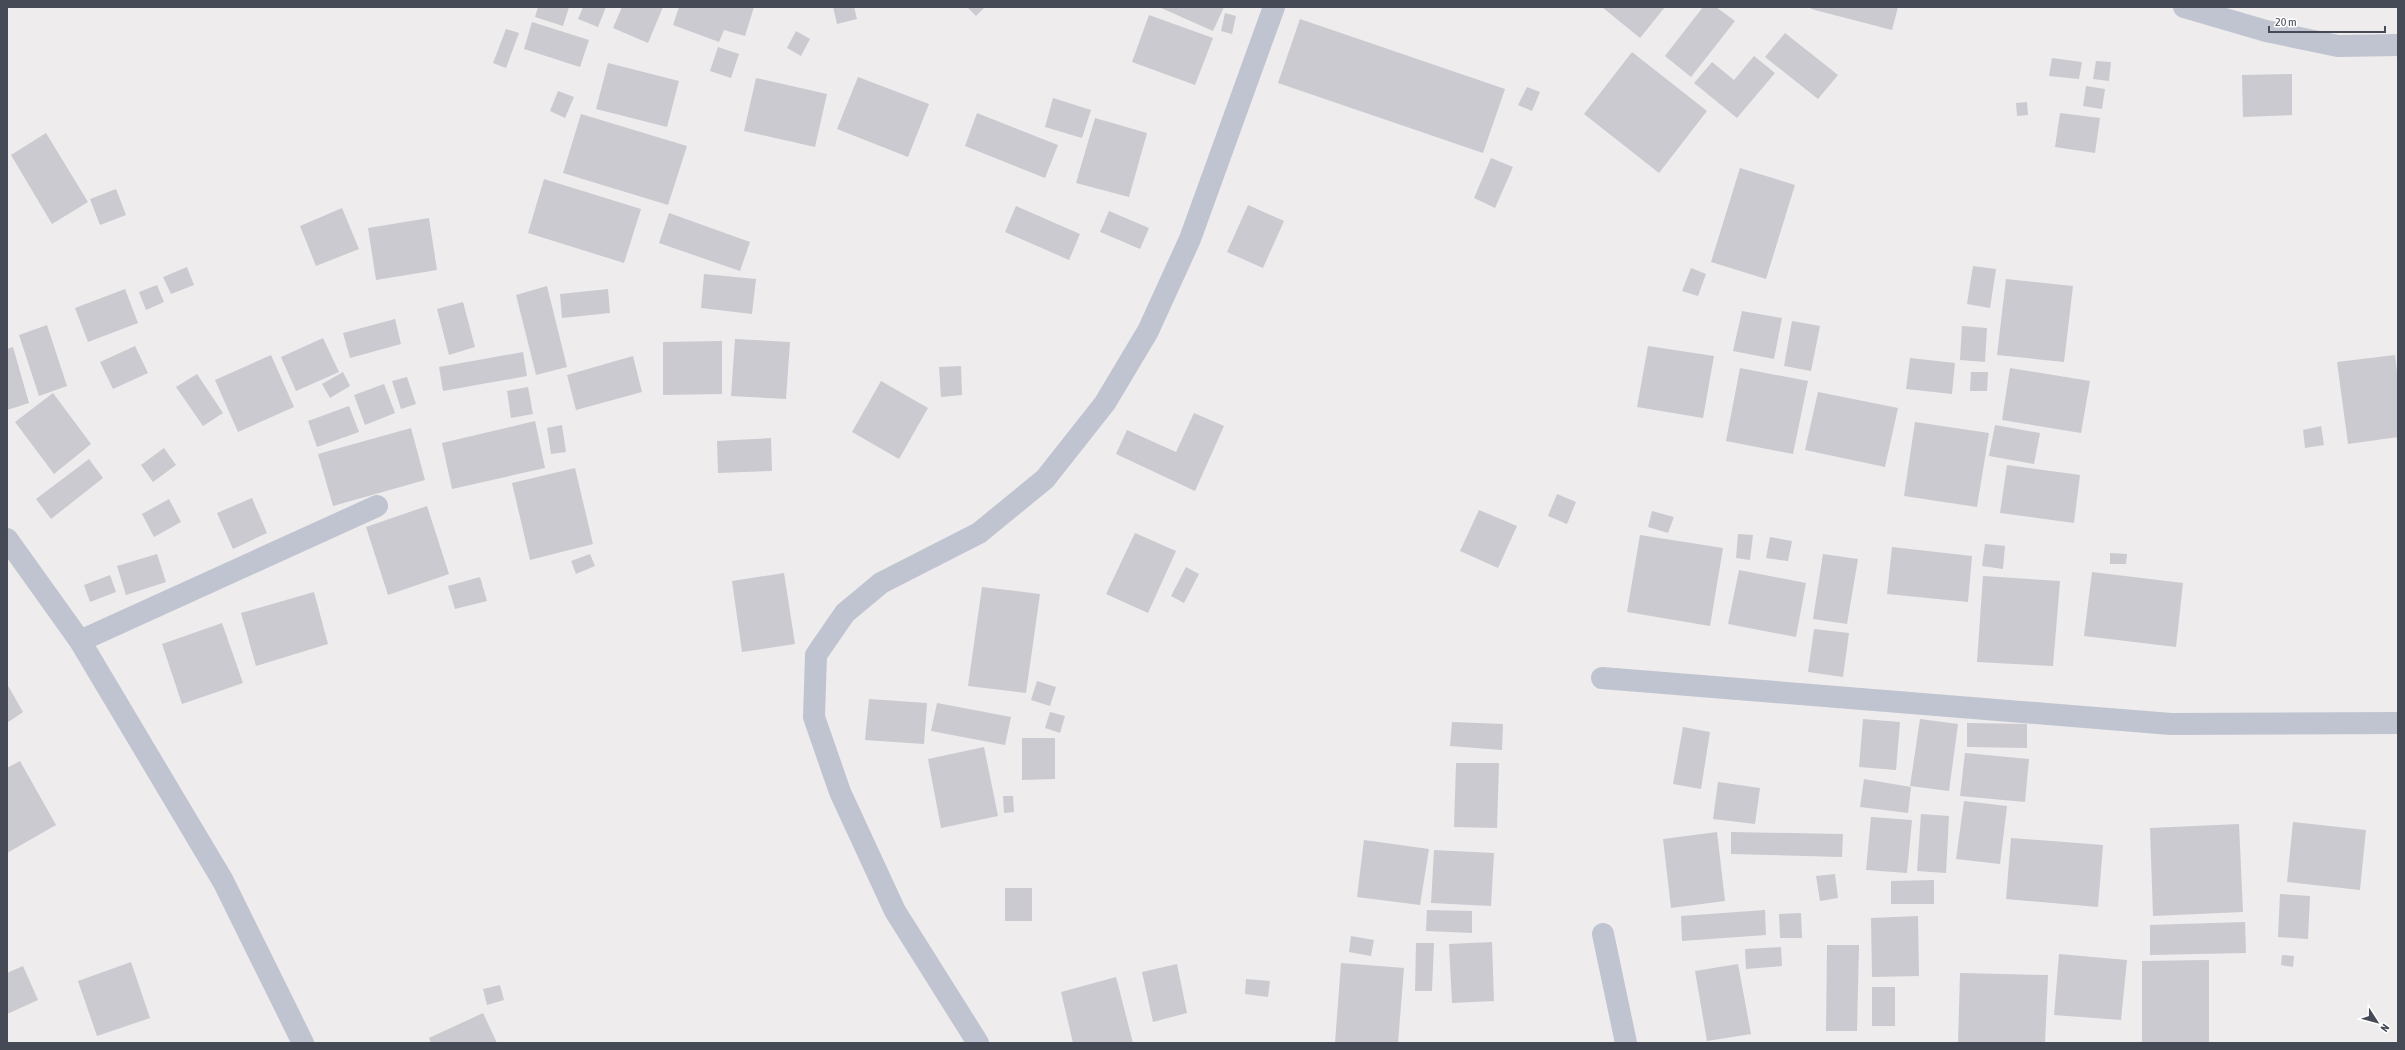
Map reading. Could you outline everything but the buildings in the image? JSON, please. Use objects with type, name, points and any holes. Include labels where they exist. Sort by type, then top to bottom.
[{"type":"street","points":[[978,1043],[896,911],[840,792],[814,717],[816,655],[845,613],[881,583],[979,532],[1045,479],[1105,403],[1148,331],[1190,239],[1274,7]]},
{"type":"street","points":[[2184,7],[2266,31],[2338,46],[2398,45]]},
{"type":"street","points":[[80,641],[377,506]]},
{"type":"street","points":[[7,539],[80,641],[223,880],[303,1043]]},
{"type":"street","points":[[1602,678],[2172,724],[2398,723]]},
{"type":"street","points":[[1603,934],[1626,1043]]}]
